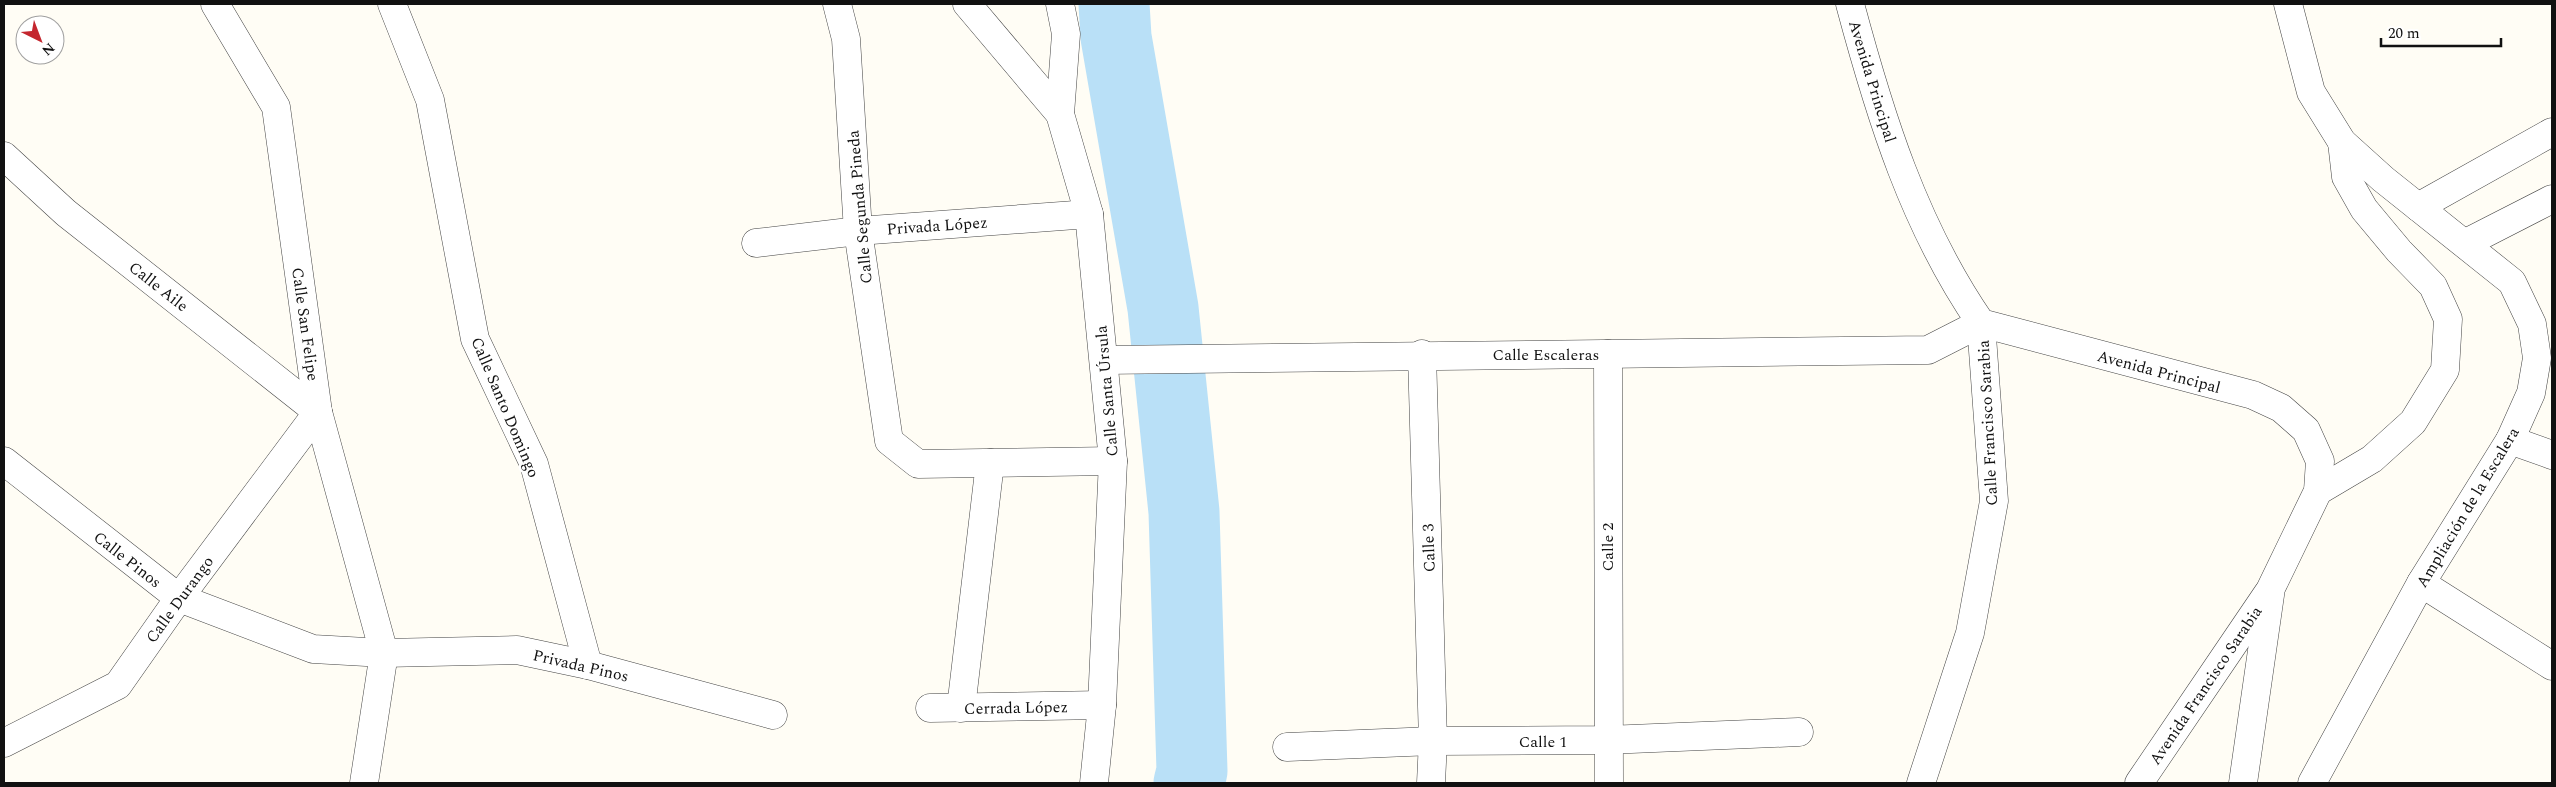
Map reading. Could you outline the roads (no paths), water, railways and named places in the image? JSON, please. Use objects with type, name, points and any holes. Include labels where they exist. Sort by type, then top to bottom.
[{"type":"street","name":"Calle San Felipe","points":[[216,4],[276,107],[318,412],[384,653]]},
{"type":"street","name":"Calle Santo Domingo","points":[[392,4],[430,100],[475,338],[534,464],[588,665]]},
{"type":"street","name":"Calle Segunda Pineda","points":[[837,4],[846,39],[858,231],[889,441],[918,464],[990,463]]},
{"type":"street","points":[[966,4],[1060,114]]},
{"type":"street","name":"Calle Santa Úrsula","points":[[1060,4],[1066,34],[1060,114],[1089,214],[1113,461],[1102,705],[1094,783]]},
{"type":"street","name":"Avenida Principal","points":[[1850,4],[1879,108],[1901,170],[1932,240],[1961,294],[1981,323],[2254,395],[2281,408],[2306,430],[2320,461],[2318,491],[2271,588],[2243,783]]},
{"type":"street","name":"Ampliación de la Escalera","points":[[2288,4],[2311,92],[2342,142],[2418,207],[2466,243],[2512,282],[2542,324],[2531,393],[2510,440],[2421,583],[2312,783]]},
{"type":"street","points":[[2418,207],[2552,132]]},
{"type":"street","points":[[2318,491],[2372,459],[2413,422],[2445,370],[2448,319],[2433,286],[2364,209],[2346,177],[2342,142]]},
{"type":"street","name":"Calle Aile","points":[[4,156],[66,212],[318,412]]},
{"type":"street","points":[[2466,243],[2552,199]]},
{"type":"street","name":"Privada López","points":[[756,243],[858,231],[1089,214]]},
{"type":"street","name":"Calle Escaleras","points":[[1104,360],[1201,360],[1422,354],[1928,350],[1981,323]]},
{"type":"street","name":"Calle Francisco Sarabia","points":[[1921,783],[1970,633],[1994,501],[1981,323]]},
{"type":"street","name":"Calle 3","points":[[1422,354],[1433,741],[1431,783]]},
{"type":"street","name":"Calle 2","points":[[1608,354],[1608,783]]},
{"type":"street","name":"Calle Durango","points":[[4,743],[118,685],[179,598],[318,412]]},
{"type":"street","points":[[2510,440],[2552,455]]},
{"type":"street","name":"Calle Pinos","points":[[4,461],[179,598],[313,649],[384,653]]},
{"type":"street","points":[[961,708],[990,463],[1113,461]]},
{"type":"street","points":[[2421,583],[2552,666]]},
{"type":"street","name":"Avenida Francisco Sarabia","points":[[2139,783],[2271,588]]},
{"type":"street","name":"Privada Pinos","points":[[384,653],[517,650],[588,665],[773,715]]},
{"type":"street","points":[[364,783],[384,653]]},
{"type":"street","name":"Cerrada López","points":[[930,708],[1102,705]]},
{"type":"street","name":"Calle 1","points":[[1287,747],[1433,741],[1607,740],[1798,732]]},
{"type":"waterway","points":[[1114,4],[1116,37],[1163,308],[1184,512],[1192,771],[1189,783]]}]
